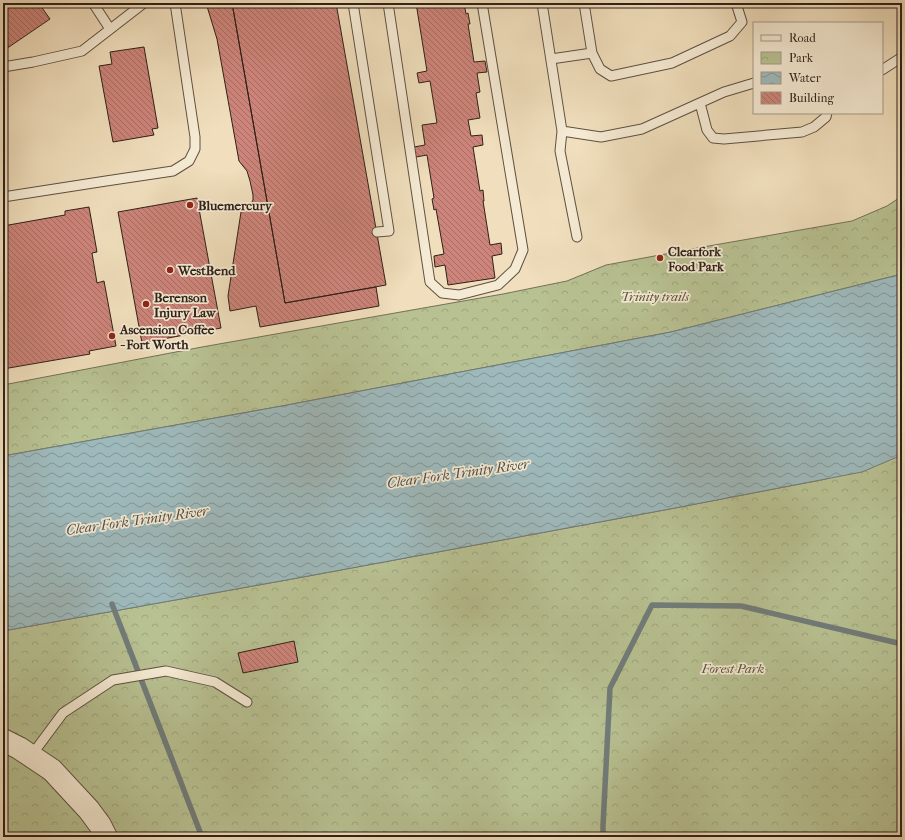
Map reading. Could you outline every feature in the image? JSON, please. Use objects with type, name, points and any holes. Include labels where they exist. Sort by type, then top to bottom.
[{"type":"street","points":[[3,740],[19,748],[52,770],[89,810],[100,825],[106,837]]},
{"type":"lane","points":[[93,3],[110,29]]},
{"type":"lane","points":[[3,67],[82,51],[144,3]]},
{"type":"lane","points":[[3,197],[172,171],[190,161],[195,149],[195,137],[175,3]]},
{"type":"lane","points":[[353,3],[389,231],[377,232]]},
{"type":"lane","points":[[388,3],[430,282],[442,294],[459,294],[498,285],[515,269],[523,250],[482,3]]},
{"type":"lane","points":[[542,3],[562,131],[560,151],[577,238]]},
{"type":"lane","points":[[584,3],[592,53],[600,69],[611,76],[672,63],[730,36],[742,22],[736,3]]},
{"type":"lane","points":[[551,59],[592,53]]},
{"type":"lane","points":[[883,69],[902,57]]},
{"type":"lane","points":[[562,131],[601,137],[642,130],[724,92],[753,83]]},
{"type":"lane","points":[[700,103],[707,130],[713,138],[724,139],[802,132],[814,127],[826,117],[827,114]]},
{"type":"lane","points":[[31,756],[63,713],[113,680],[166,671],[215,682],[247,702]]},
{"type":"green space","name":"Trinity trails","points":[[902,196],[902,274],[671,332],[282,406],[3,456],[3,385],[202,347],[503,294],[567,281],[606,265],[852,221],[887,206]]},
{"type":"green space","name":"Forest Park","points":[[902,453],[902,837],[3,837],[3,631],[303,577],[826,479]]},
{"type":"water","name":"Clear Fork Trinity River","points":[[902,274],[902,455],[862,472],[303,577],[3,631],[3,456],[282,406],[671,332]]},
{"type":"building","points":[[3,3],[44,3],[40,5],[50,19],[3,51]]},
{"type":"building","points":[[206,3],[232,3],[285,303],[376,287],[379,306],[260,327],[256,306],[230,311],[228,296],[241,212],[247,209],[251,204],[253,195],[247,171],[239,161],[217,39]]},
{"type":"building","points":[[232,3],[336,3],[386,285],[285,303]]},
{"type":"building","points":[[416,3],[464,3],[470,24],[468,24],[474,62],[485,61],[487,72],[477,73],[480,92],[476,93],[480,118],[468,120],[471,136],[482,135],[483,145],[473,147],[480,191],[483,190],[483,201],[490,245],[501,243],[502,254],[492,256],[495,278],[448,285],[445,265],[435,267],[434,256],[444,254],[436,209],[434,210],[432,199],[434,198],[427,155],[416,157],[414,147],[425,145],[422,125],[437,123],[430,81],[419,83],[417,73],[427,71]]},
{"type":"building","points":[[144,47],[158,128],[152,129],[154,135],[113,142],[99,66],[112,64],[110,52]]},
{"type":"building","name":"WestBend","points":[[197,198],[221,328],[142,343],[118,212]]},
{"type":"building","points":[[89,207],[97,252],[92,253],[97,283],[104,281],[116,346],[89,351],[90,354],[3,369],[3,226],[65,215],[65,211]]},
{"type":"building","points":[[294,641],[298,662],[243,673],[238,653]]},
{"type":"waterway","points":[[112,604],[202,837]]},
{"type":"waterway","points":[[603,837],[610,688],[652,605],[741,606],[902,644]]},
{"type":"place","name":"Bluemercury","points":[[190,205]]},
{"type":"place","name":"Clearfork Food Park","points":[[660,258]]},
{"type":"place","name":"WestBend","points":[[170,270]]},
{"type":"place","name":"Berenson Injury Law","points":[[146,304]]},
{"type":"place","name":"Ascension Coffee - Fort Worth","points":[[112,336]]}]
